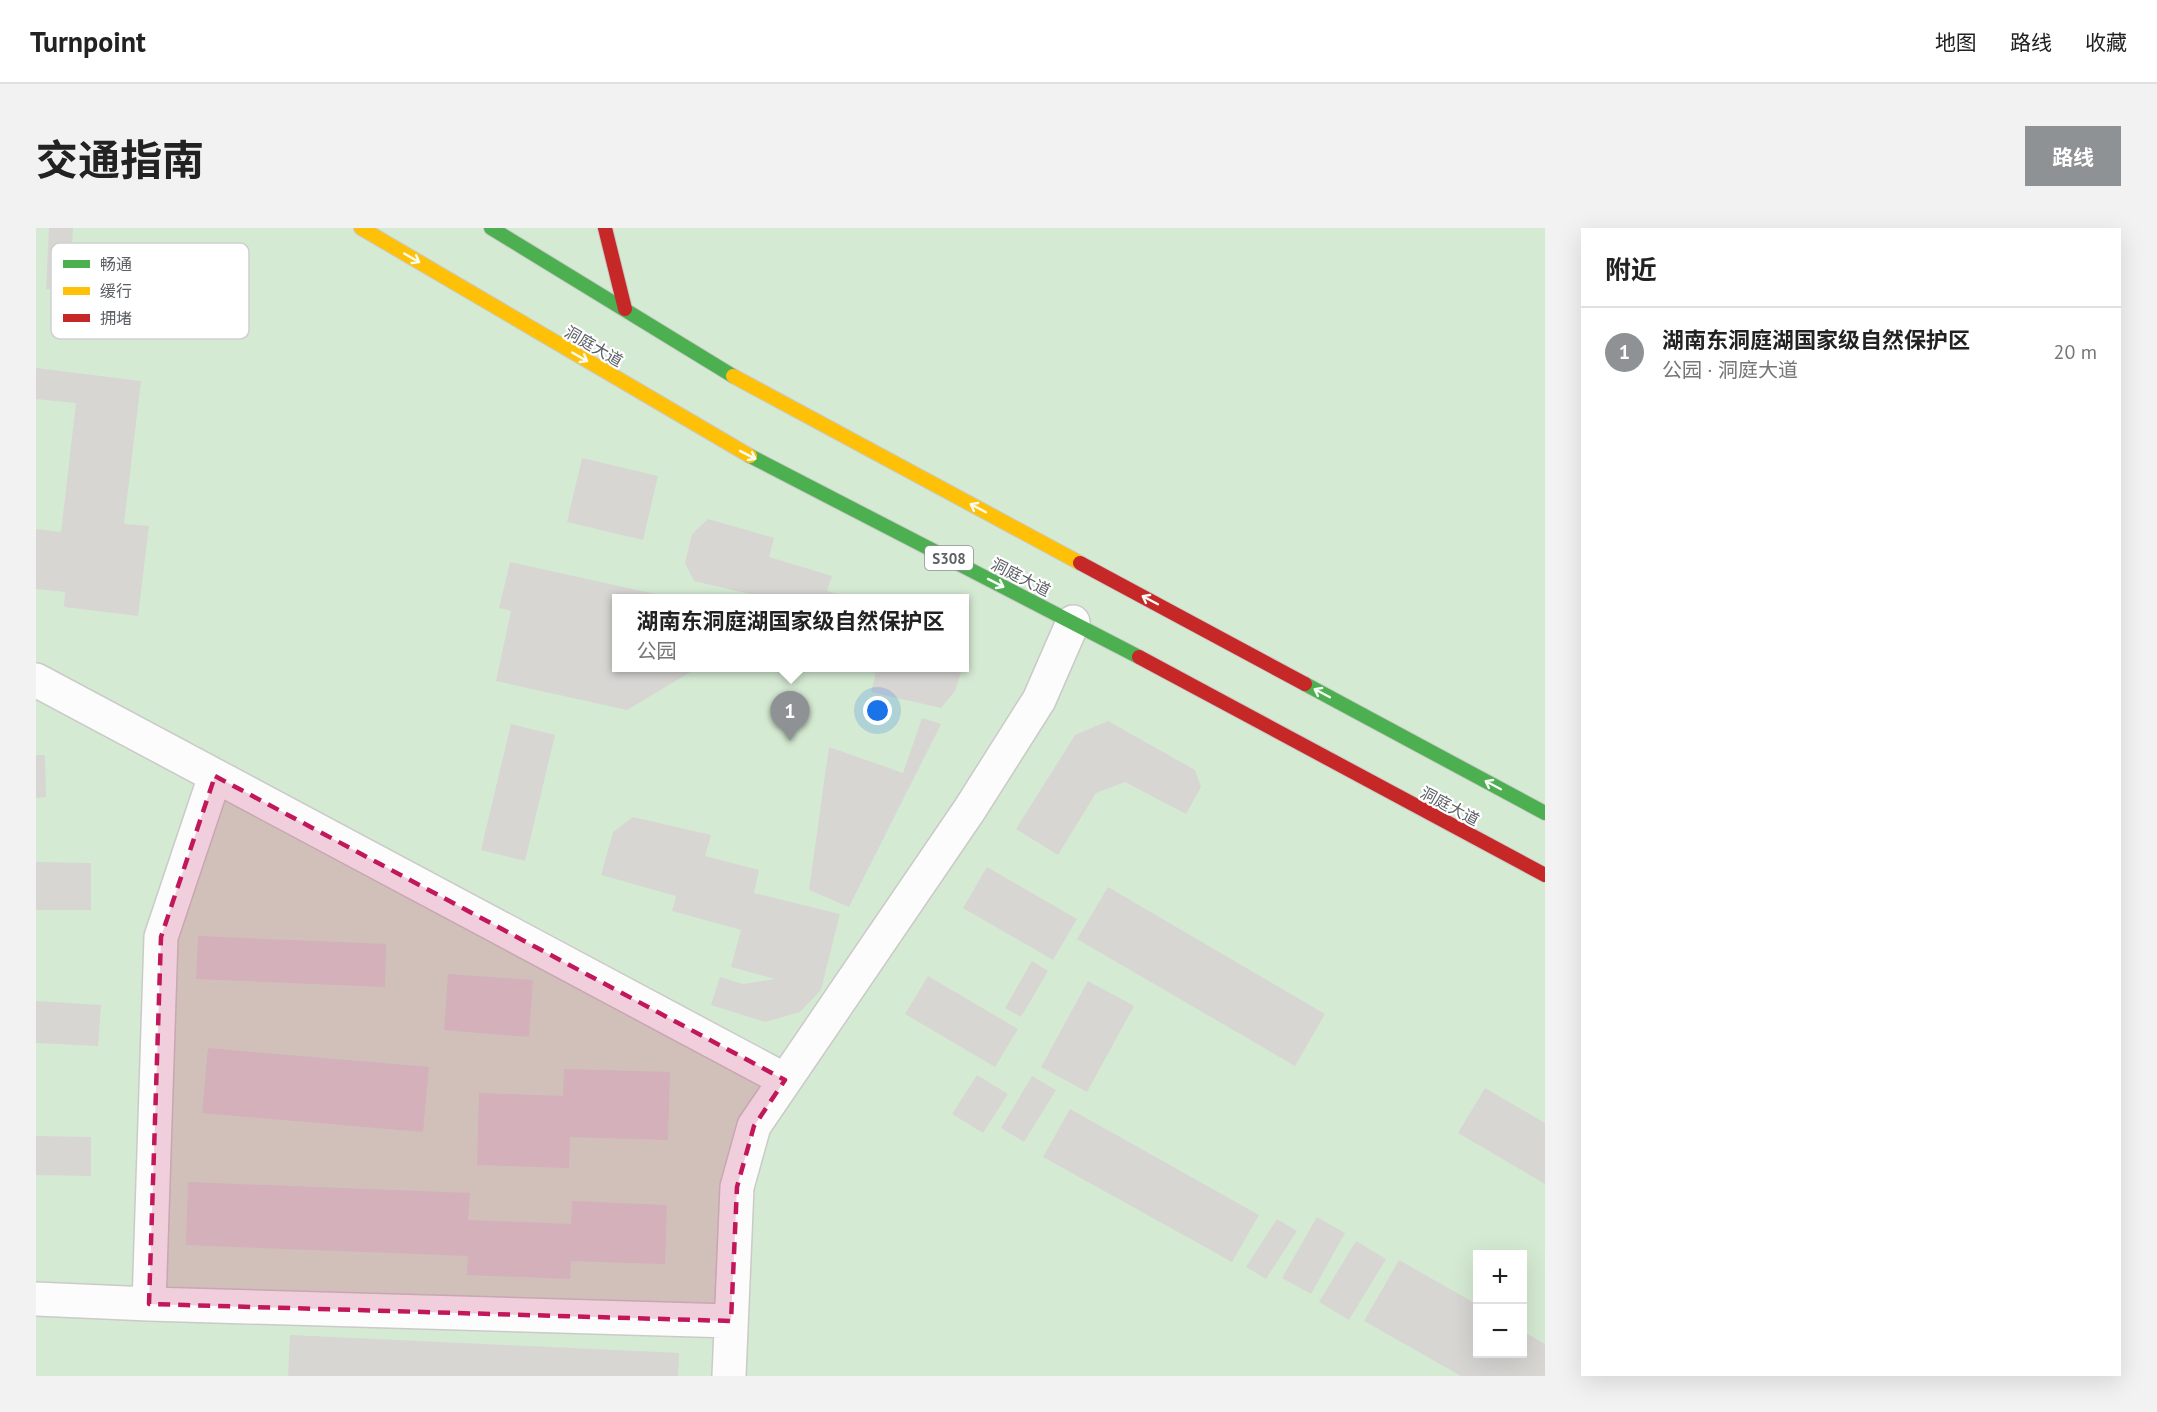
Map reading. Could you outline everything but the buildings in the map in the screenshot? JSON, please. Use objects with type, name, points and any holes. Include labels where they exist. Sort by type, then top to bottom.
[{"type":"main road","name":"洞庭大道","points":[[361,228],[737,449],[1073,622],[1545,875]]},
{"type":"main road","points":[[491,228],[741,381],[1545,813]]},
{"type":"main road","points":[[605,228],[625,309]]},
{"type":"street","points":[[729,1376],[737,1187],[753,1126],[970,809],[1032,710],[1073,622]]},
{"type":"street","points":[[36,681],[785,1080]]},
{"type":"street","points":[[149,1304],[161,937],[215,776]]},
{"type":"street","points":[[36,1299],[731,1321]]},
{"type":"highlighted area","points":[[215,776],[785,1080],[754,1126],[737,1187],[731,1321],[149,1304],[161,937]]},
{"type":"green space","points":[[36,228],[1545,228],[1545,1376],[36,1376]]},
{"type":"traffic: fast","points":[[491,228],[733,376]]},
{"type":"traffic: fast","points":[[750,456],[1139,657]]},
{"type":"traffic: fast","points":[[1305,684],[1545,813]]},
{"type":"traffic: slow","points":[[361,228],[750,456]]},
{"type":"traffic: slow","points":[[733,376],[1080,563]]},
{"type":"traffic: jam","points":[[605,228],[625,309]]},
{"type":"traffic: jam","points":[[1080,563],[1305,684]]},
{"type":"traffic: jam","points":[[1139,657],[1545,875]]},
{"type":"place","name":"湖南东洞庭湖国家级自然保护区","points":[[790,741]]}]
